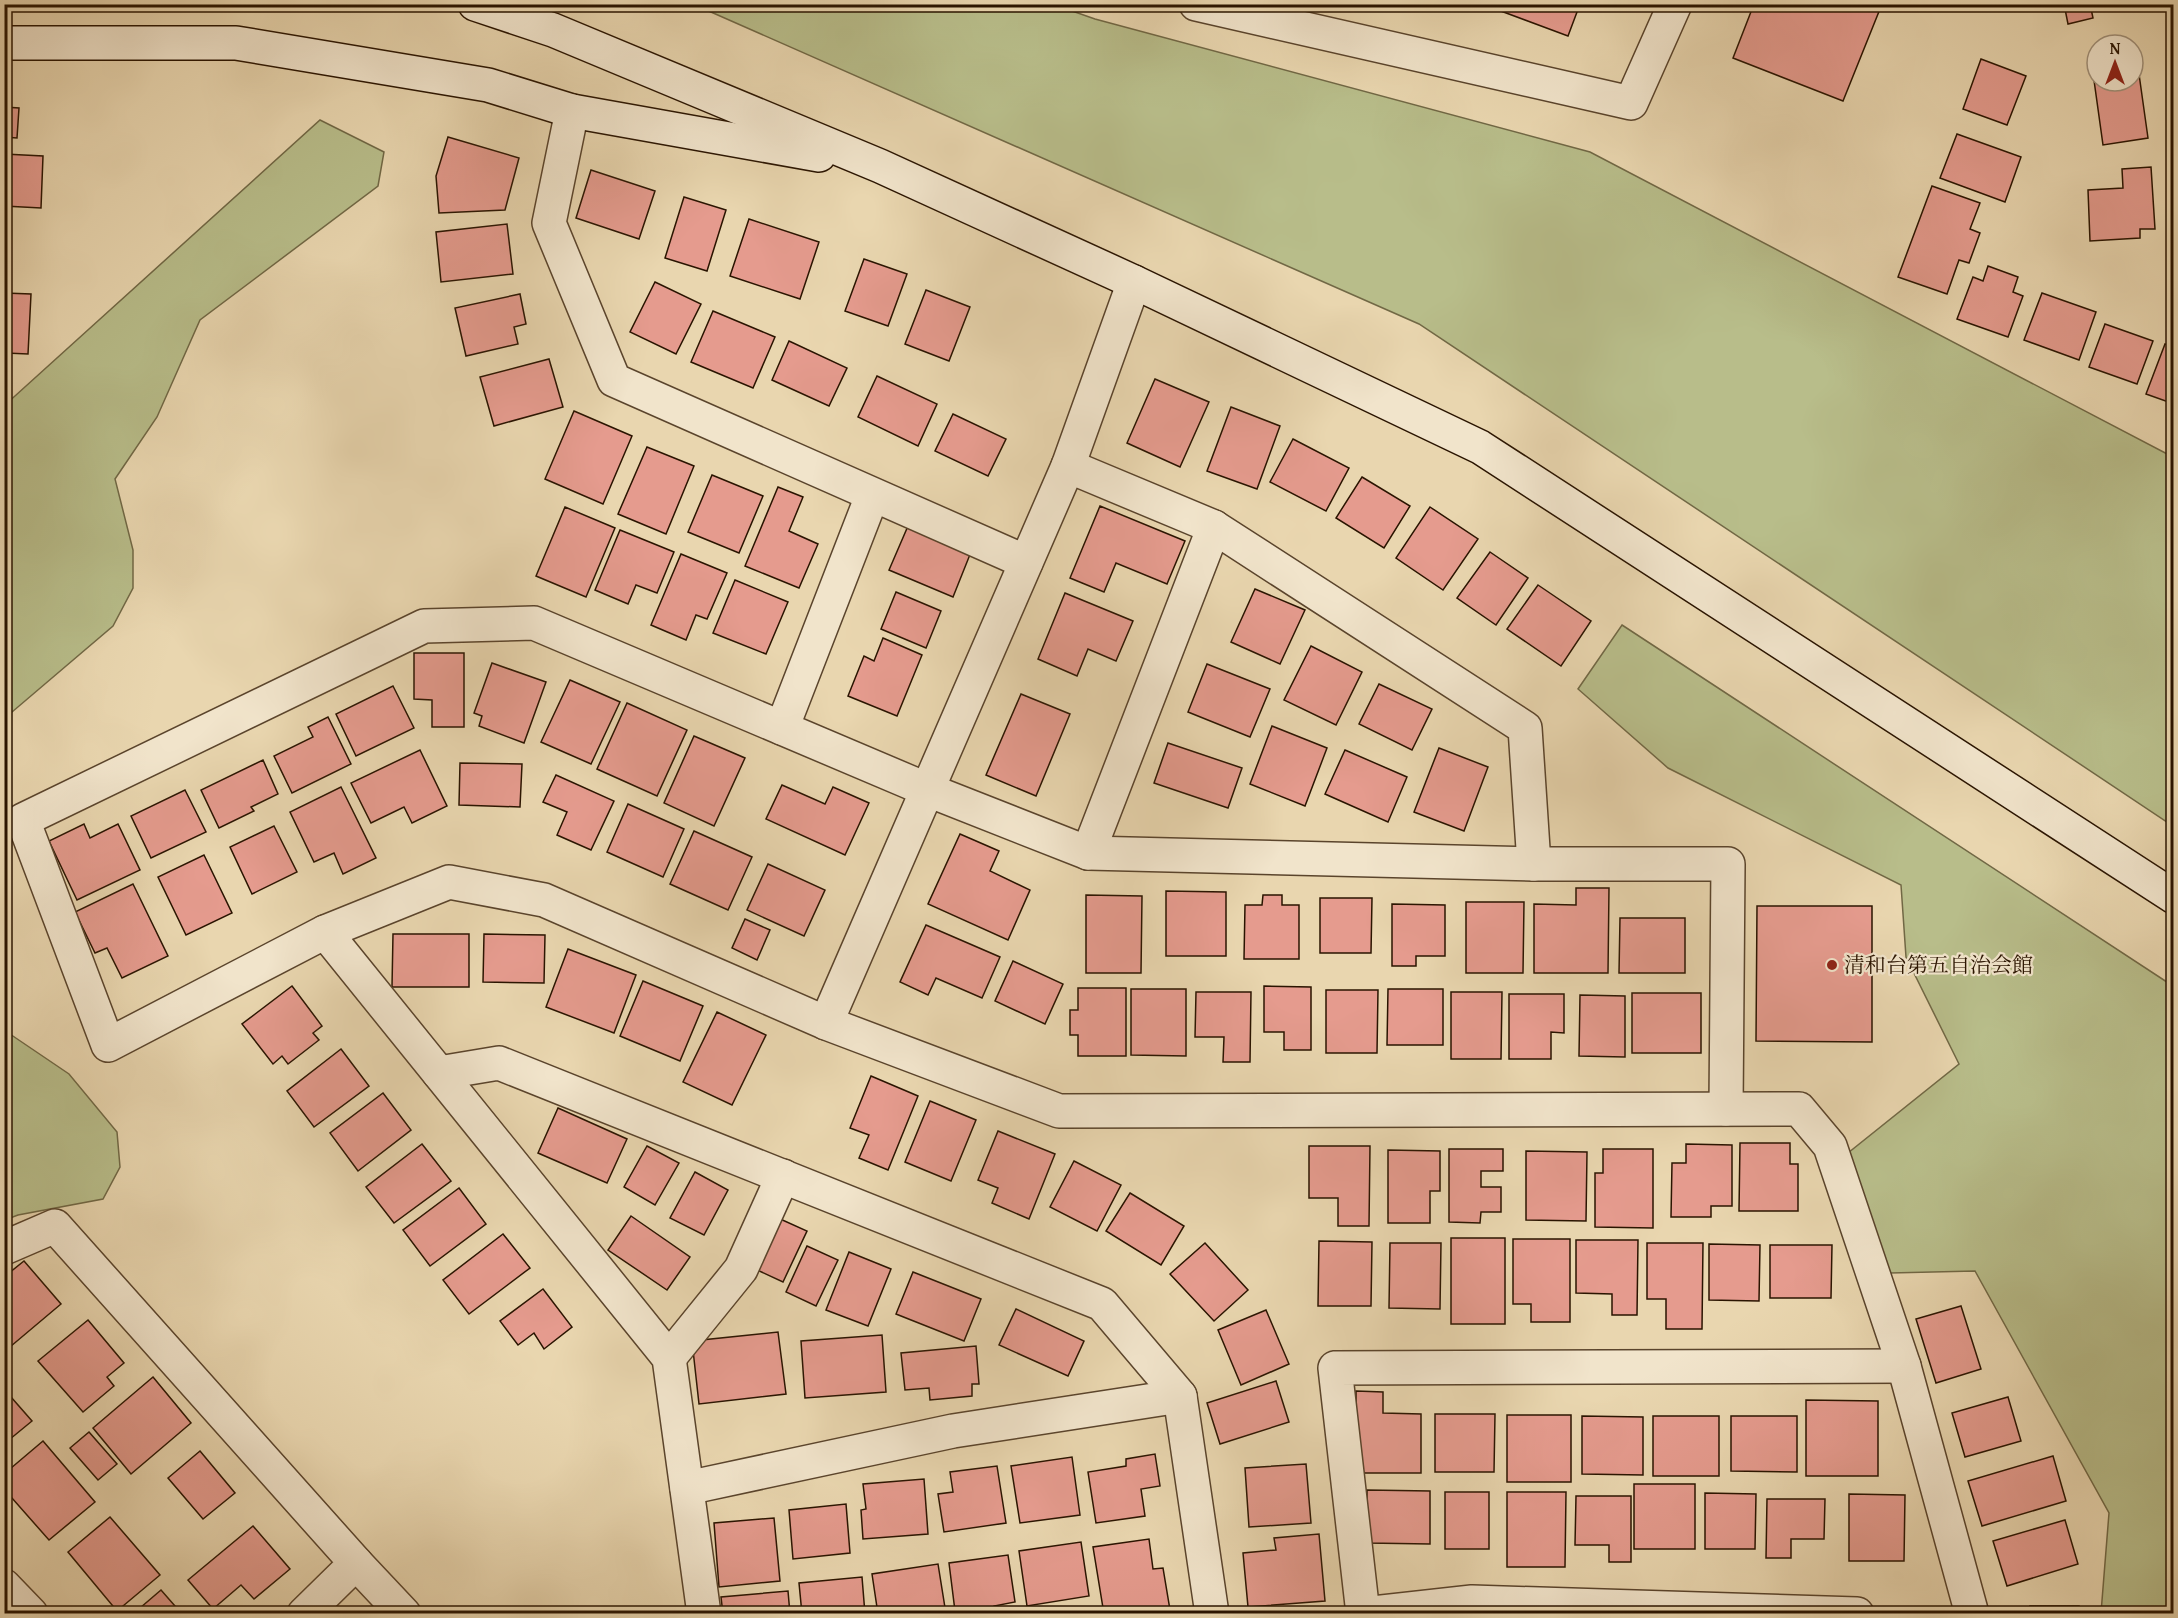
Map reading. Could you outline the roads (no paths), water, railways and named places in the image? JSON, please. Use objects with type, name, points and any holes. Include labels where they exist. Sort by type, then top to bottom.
[{"type":"street","points":[[475,4],[553,30],[880,166],[1134,282],[1480,447],[2174,897]]},
{"type":"street","points":[[526,4],[553,30]]},
{"type":"street","points":[[1196,4],[1631,103],[1675,4]]},
{"type":"street","points":[[4,43],[236,43],[488,85],[572,111],[880,166]]},
{"type":"street","points":[[572,111],[549,223],[615,380],[872,496],[1026,562]]},
{"type":"street","points":[[826,1023],[1068,466],[1134,282]]},
{"type":"street","points":[[1068,466],[1214,527],[1525,728],[1534,864]]},
{"type":"street","points":[[782,728],[872,496]]},
{"type":"street","points":[[1088,853],[1214,527]]},
{"type":"street","points":[[1726,1109],[1728,864],[1534,864],[1088,853],[928,790],[534,623],[424,626],[23,820],[108,1045],[325,932],[449,882],[544,900],[826,1023],[1059,1111],[1799,1109],[1830,1146],[1904,1366],[1972,1614]]},
{"type":"street","points":[[325,932],[669,1358],[704,1614]]},
{"type":"street","points":[[439,1073],[499,1063],[1102,1304],[1180,1396],[1212,1614]]},
{"type":"street","points":[[669,1358],[741,1269],[783,1176]]},
{"type":"street","points":[[4,1248],[55,1226],[404,1614]]},
{"type":"street","points":[[1857,1614],[1472,1602],[1363,1614],[1335,1368],[1904,1366]]},
{"type":"street","points":[[687,1488],[953,1431],[1180,1396]]},
{"type":"street","points":[[304,1614],[356,1563]]},
{"type":"street","points":[[4,1586],[31,1614]]},
{"type":"place","name":"清和台第五自治会館","points":[[1832,965]]}]
